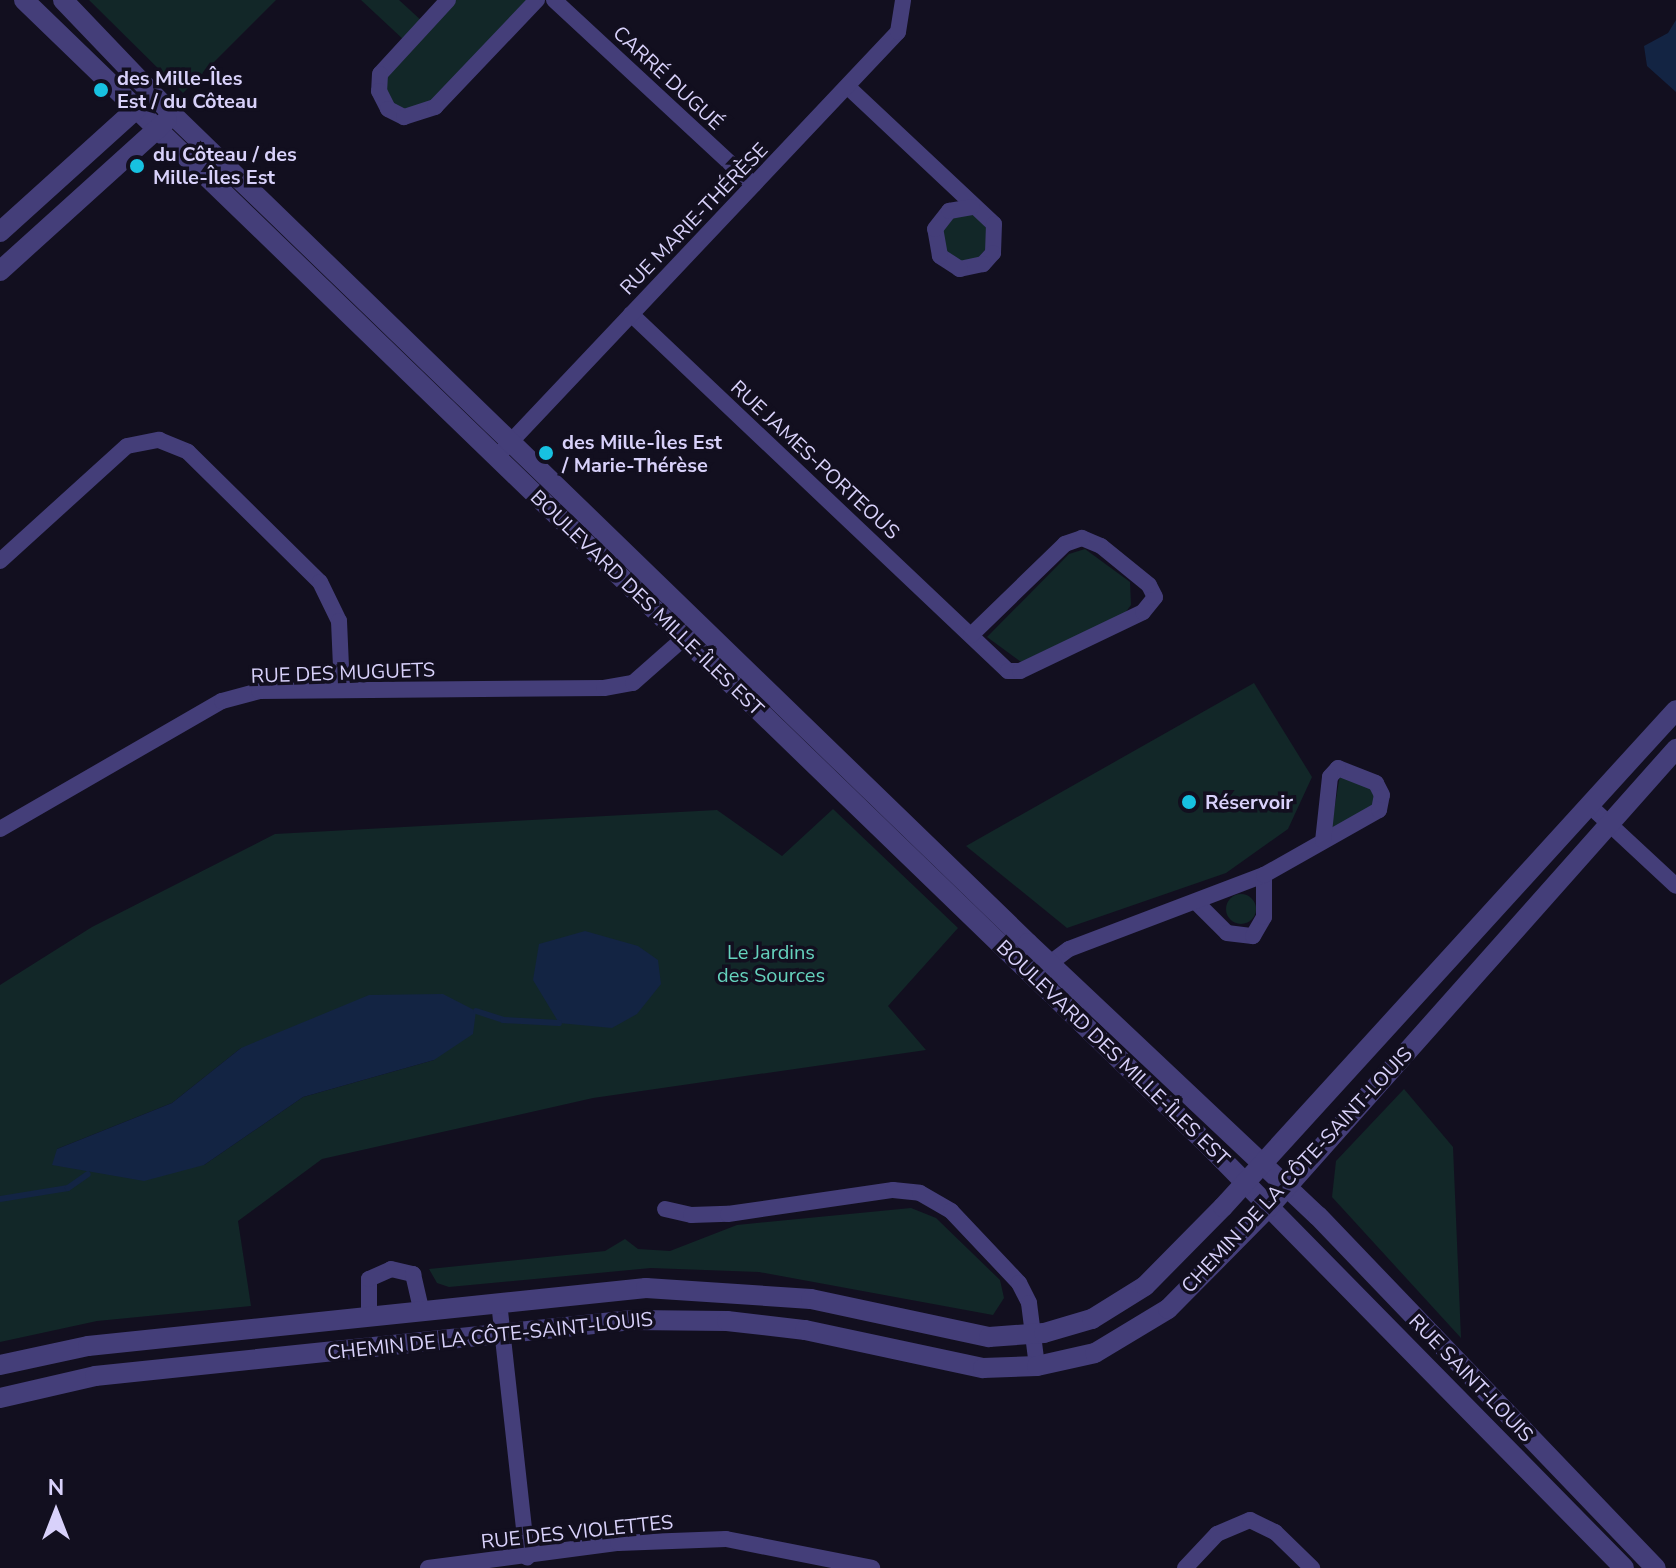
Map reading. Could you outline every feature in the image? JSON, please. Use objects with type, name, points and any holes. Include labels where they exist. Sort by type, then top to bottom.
[{"type":"street","name":"BOULEVARD DES MILLE-ÎLES EST","points":[[24,0],[137,108],[166,122],[511,442],[692,631],[1041,970],[1269,1207]]},
{"type":"street","name":"BOULEVARD DES MILLE-ÎLES EST","points":[[63,0],[154,92],[166,122],[496,457],[692,631]]},
{"type":"street","points":[[448,0],[380,74],[379,91],[388,109],[404,117],[435,107],[537,0]]},
{"type":"street","name":"CARRÉ DUGUÉ","points":[[554,0],[754,185]]},
{"type":"street","name":"RUE MARIE-THÉRÈSE","points":[[496,457],[898,32],[903,0]]},
{"type":"street","points":[[848,87],[972,207]]},
{"type":"street","points":[[0,232],[154,92]]},
{"type":"street","points":[[0,271],[166,122]]},
{"type":"street","name":"RUE JAMES-PORTEOUS","points":[[631,314],[1008,671],[1020,671],[1143,612],[1155,597],[1125,565],[1082,538],[1065,544],[971,635]]},
{"type":"street","points":[[0,561],[127,446],[159,440],[188,452],[320,582],[339,621],[342,690]]},
{"type":"street","name":"RUE DES MUGUETS","points":[[0,829],[222,701],[259,691],[604,688],[633,683],[692,631]]},
{"type":"street","name":"CHEMIN DE LA CÔTE-SAINT-LOUIS","points":[[0,1365],[88,1346],[646,1288],[733,1290],[854,1306],[964,1333],[1033,1335],[1092,1319],[1132,1297],[1246,1183],[1676,710]]},
{"type":"street","name":"CHEMIN DE LA CÔTE-SAINT-LOUIS","points":[[0,1398],[95,1376],[632,1320],[727,1321],[829,1333],[983,1368],[1037,1366],[1092,1354],[1141,1330],[1269,1207],[1676,749]]},
{"type":"street","points":[[1041,970],[1069,949],[1197,903],[1264,875],[1379,810],[1382,795],[1376,783],[1349,768],[1338,768],[1330,777],[1323,841]]},
{"type":"street","points":[[1590,806],[1676,886]]},
{"type":"street","points":[[1197,903],[1227,933],[1253,936],[1264,917],[1264,875]]},
{"type":"street","name":"BOULEVARD DES MILLE-ÎLES EST","points":[[1041,970],[1286,1188]]},
{"type":"street","name":"RUE SAINT-LOUIS","points":[[1286,1188],[1656,1568]]},
{"type":"street","points":[[665,1209],[691,1215],[728,1214],[893,1190],[920,1193],[951,1211],[1012,1273],[1029,1303],[1037,1366]]},
{"type":"street","name":"RUE SAINT-LOUIS","points":[[1269,1207],[1624,1568]]},
{"type":"street","name":"CHEMIN DE LA CÔTE-SAINT-LOUIS","points":[[369,1316],[369,1279],[391,1269],[413,1274],[421,1310]]},
{"type":"street","points":[[499,1302],[527,1557]]},
{"type":"street","points":[[1185,1568],[1217,1534],[1250,1520],[1275,1532],[1312,1568]]},
{"type":"street","name":"RUE DES VIOLETTES","points":[[428,1568],[618,1543],[726,1539],[872,1568]]},
{"type":"green space","points":[[89,0],[276,0],[183,93]]},
{"type":"green space","points":[[361,0],[399,0],[423,22],[405,41]]},
{"type":"green space","points":[[448,0],[537,0],[420,115],[388,109],[380,74]]},
{"type":"green space","points":[[976,214],[988,226],[990,244],[974,263],[949,259],[940,229],[950,216]]},
{"type":"green space","points":[[1085,549],[1130,582],[1131,605],[1125,613],[1021,662],[987,637],[1069,554]]},
{"type":"green space","points":[[1254,683],[1312,777],[1288,829],[1226,873],[1067,928],[966,846]]},
{"type":"green space","points":[[1340,775],[1373,788],[1375,805],[1331,829]]},
{"type":"green space","name":"Le Jardins des Sources","points":[[833,809],[958,928],[888,1006],[926,1050],[593,1098],[322,1159],[238,1221],[251,1306],[97,1321],[0,1342],[0,985],[92,927],[275,834],[717,810],[782,856]],"holes":[[[241,1048],[434,1060],[303,1097],[204,1165],[57,1149],[172,1103]]]},
{"type":"green space","points":[[1241,894],[1247,895],[1255,903],[1255,915],[1247,923],[1241,924],[1235,923],[1227,915],[1226,909],[1227,903],[1235,895]]},
{"type":"green space","points":[[1404,1089],[1453,1147],[1461,1338],[1332,1197],[1336,1161]]},
{"type":"green space","points":[[911,1208],[936,1218],[1000,1280],[1004,1298],[993,1315],[759,1272],[651,1268],[449,1287],[437,1283],[429,1269],[605,1251],[625,1239],[638,1249],[670,1251],[737,1225]]},
{"type":"water","points":[[1676,20],[1676,92],[1647,66],[1644,46],[1668,33]]},
{"type":"water","points":[[585,931],[638,946],[658,960],[661,984],[637,1014],[612,1028],[559,1023],[533,980],[539,944]]},
{"type":"water","points":[[443,994],[476,1011],[473,1034],[434,1060],[303,1097],[204,1165],[144,1181],[52,1165],[57,1149],[172,1103],[241,1048],[369,995]]},
{"type":"waterway","points":[[476,1011],[503,1020],[559,1023]]},
{"type":"waterway","points":[[0,1199],[68,1188],[88,1174]]},
{"type":"place","name":"des Mille-Îles Est / du Côteau","points":[[101,90]]},
{"type":"place","name":"du Côteau / des Mille-Îles Est","points":[[137,166]]},
{"type":"place","name":"des Mille-Îles Est / Marie-Thérèse","points":[[546,453]]},
{"type":"place","name":"Réservoir","points":[[1189,802]]}]
